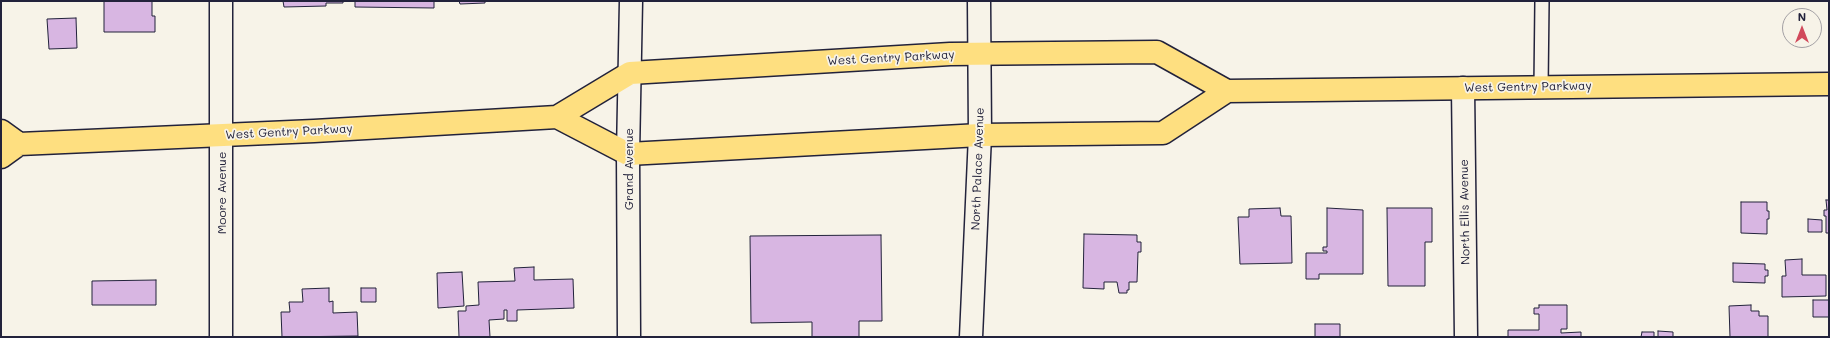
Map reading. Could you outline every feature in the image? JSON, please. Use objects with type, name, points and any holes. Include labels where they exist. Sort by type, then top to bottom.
[{"type":"main road","name":"West Gentry Parkway","points":[[19,144],[222,136],[558,117],[630,73],[980,53],[1157,52],[1227,91],[1829,84]]},
{"type":"main road","points":[[558,117],[628,154],[980,135],[1163,133],[1227,91]]},
{"type":"main road","points":[[1,131],[19,144],[1,157]]},
{"type":"street","name":"Moore Avenue","points":[[221,1],[221,337]]},
{"type":"street","name":"Grand Avenue","points":[[630,1],[628,154],[630,337]]},
{"type":"street","name":"North Palace Avenue","points":[[971,337],[980,135],[979,1]]},
{"type":"street","name":"North Ellis Avenue","points":[[1463,88],[1466,337]]},
{"type":"lane","points":[[1541,87],[1542,1]]},
{"type":"building","points":[[104,1],[152,1],[152,16],[155,16],[155,32],[104,32]]},
{"type":"building","points":[[283,1],[343,1],[343,3],[326,3],[326,6],[284,7]]},
{"type":"building","points":[[355,1],[434,1],[434,8],[355,7]]},
{"type":"building","points":[[459,1],[485,1],[485,3],[460,4]]},
{"type":"building","points":[[76,18],[77,48],[49,49],[47,19]]},
{"type":"building","points":[[1826,200],[1829,200],[1829,233],[1826,233],[1826,216],[1824,216],[1824,210],[1827,210]]},
{"type":"building","points":[[1741,202],[1767,202],[1769,219],[1767,219],[1767,234],[1741,233]]},
{"type":"building","points":[[1280,208],[1281,216],[1291,216],[1292,263],[1240,264],[1238,217],[1249,217],[1249,209]]},
{"type":"building","points":[[1327,208],[1363,210],[1363,274],[1319,274],[1319,279],[1306,279],[1306,253],[1327,253],[1327,251],[1323,251],[1323,247],[1327,247]]},
{"type":"building","points":[[1387,208],[1432,208],[1432,242],[1425,242],[1425,286],[1388,286]]},
{"type":"building","points":[[1808,219],[1822,220],[1822,232],[1808,232]]},
{"type":"building","points":[[1084,234],[1137,235],[1137,242],[1141,242],[1141,252],[1138,252],[1137,282],[1129,282],[1129,290],[1127,290],[1127,293],[1119,293],[1117,282],[1104,282],[1104,289],[1083,288]]},
{"type":"building","points":[[881,235],[882,321],[859,321],[859,337],[812,337],[812,322],[751,323],[750,236]]},
{"type":"building","points":[[1802,259],[1802,275],[1826,275],[1826,296],[1782,297],[1782,276],[1786,276],[1785,260]]},
{"type":"building","points":[[1733,263],[1765,264],[1765,270],[1768,270],[1768,276],[1765,276],[1765,283],[1733,282]]},
{"type":"building","points":[[534,267],[534,280],[573,279],[574,308],[517,310],[517,321],[507,321],[507,310],[504,310],[504,319],[489,320],[490,337],[459,337],[458,311],[466,311],[466,306],[479,305],[478,282],[515,281],[514,268]]},
{"type":"building","points":[[462,272],[464,306],[438,308],[437,273]]},
{"type":"building","points":[[156,280],[156,305],[92,305],[92,281]]},
{"type":"building","points":[[329,288],[329,302],[333,301],[333,313],[357,312],[358,336],[282,337],[281,312],[290,312],[289,302],[303,302],[302,289]]},
{"type":"building","points":[[361,288],[376,288],[376,302],[361,302]]},
{"type":"building","points":[[1813,300],[1829,300],[1829,317],[1813,317]]},
{"type":"building","points":[[1539,305],[1567,305],[1567,329],[1561,329],[1561,333],[1581,332],[1581,337],[1508,337],[1508,330],[1539,330],[1539,314],[1534,314],[1534,308],[1539,308]]},
{"type":"building","points":[[1751,305],[1751,311],[1759,311],[1759,316],[1768,316],[1768,337],[1730,337],[1729,306]]},
{"type":"building","points":[[1315,324],[1340,324],[1340,337],[1315,337]]},
{"type":"building","points":[[1658,331],[1673,332],[1673,337],[1658,337]]},
{"type":"building","points":[[1642,332],[1654,332],[1654,337],[1641,337]]}]
